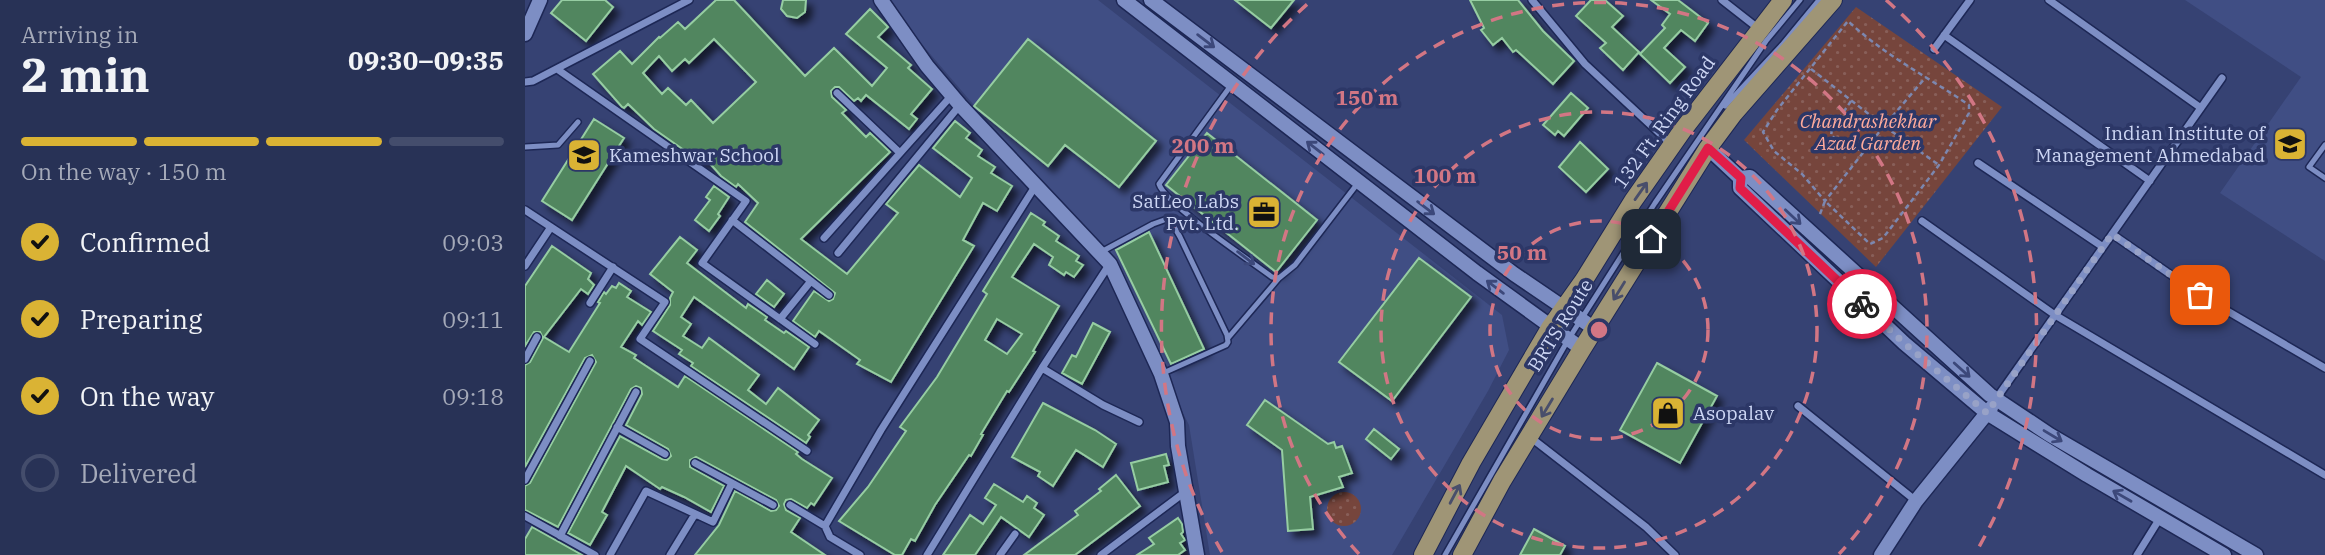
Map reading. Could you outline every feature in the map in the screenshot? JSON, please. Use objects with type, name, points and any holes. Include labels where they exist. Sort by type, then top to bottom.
[{"type":"main road","name":"132 Ft. Ring Road","points":[[1550,328],[1584,280],[1633,201],[1709,93],[1783,0]]},
{"type":"main road","points":[[1462,555],[1529,437],[1575,344],[1588,324],[1734,113],[1833,0]]},
{"type":"main road","points":[[1423,555],[1471,463],[1550,328]]},
{"type":"street","points":[[525,34],[540,0]]},
{"type":"street","points":[[525,82],[557,69],[689,0]]},
{"type":"street","points":[[881,0],[927,66],[956,100],[1105,258],[1161,373],[1177,422],[1185,491],[1197,555]]},
{"type":"street","points":[[1123,0],[1550,328],[1575,344]]},
{"type":"street","points":[[1151,0],[1562,309],[1588,324]]},
{"type":"street","points":[[1532,0],[1585,64],[1673,145]]},
{"type":"street","points":[[1722,0],[1759,29]]},
{"type":"street","points":[[1934,49],[1970,0]]},
{"type":"street","points":[[2049,0],[2201,108]]},
{"type":"street","points":[[1944,35],[2150,181]]},
{"type":"street","points":[[557,69],[745,201],[702,263],[815,344]]},
{"type":"street","points":[[1881,555],[1916,501],[1987,413],[2222,78]]},
{"type":"street","points":[[837,93],[900,153]]},
{"type":"street","points":[[824,238],[900,153],[956,100]]},
{"type":"street","points":[[838,253],[956,100]]},
{"type":"street","points":[[1708,148],[1741,178],[1751,177],[1996,399],[2050,435],[2256,555]]},
{"type":"street","points":[[1978,163],[2103,247]]},
{"type":"street","points":[[1741,178],[1740,188],[1774,222],[1904,343],[1987,413],[2224,555]]},
{"type":"street","points":[[825,526],[881,430],[1037,184]]},
{"type":"street","points":[[525,210],[665,302],[640,339],[807,451]]},
{"type":"street","points":[[732,220],[829,295]]},
{"type":"street","points":[[1922,221],[2055,315],[2325,475]]},
{"type":"street","points":[[525,266],[551,228]]},
{"type":"street","points":[[2112,234],[2200,295],[2325,368]]},
{"type":"street","points":[[927,555],[1042,368],[1105,258]]},
{"type":"street","points":[[590,303],[613,267]]},
{"type":"street","points":[[780,319],[811,281]]},
{"type":"street","points":[[525,359],[537,337]]},
{"type":"street","points":[[525,480],[590,361]]},
{"type":"street","points":[[1042,368],[1103,405],[1139,422]]},
{"type":"street","points":[[560,536],[636,393]]},
{"type":"street","points":[[1798,406],[1916,501]]},
{"type":"street","points":[[617,427],[665,454]]},
{"type":"street","points":[[1529,437],[1646,527],[1675,555]]},
{"type":"street","points":[[695,463],[773,505]]},
{"type":"street","points":[[610,555],[646,491],[713,522],[732,483]]},
{"type":"street","points":[[1101,555],[1185,491]]},
{"type":"street","points":[[790,505],[825,526],[830,537],[860,555]]},
{"type":"street","points":[[670,555],[695,514]]},
{"type":"street","points":[[525,516],[595,555]]},
{"type":"street","points":[[2137,555],[2160,518]]},
{"type":"street","points":[[1000,555],[1015,534]]},
{"type":"lane","points":[[1714,119],[1766,41],[1800,0]]},
{"type":"lane","points":[[1714,119],[1782,46],[1819,0]]},
{"type":"lane","points":[[1232,84],[1159,184],[1161,191],[1181,208],[1272,277],[1279,278]]},
{"type":"lane","name":"BRTS Route","points":[[1588,324],[1655,203],[1714,119]]},
{"type":"lane","points":[[525,147],[558,145],[578,122]]},
{"type":"lane","points":[[2325,145],[2309,167],[2325,178]]},
{"type":"lane","points":[[1161,373],[1226,345],[1228,338],[1279,278],[1295,265],[1359,182]]},
{"type":"lane","points":[[1171,221],[1181,208]]},
{"type":"lane","points":[[1105,258],[1153,224],[1167,219],[1171,221],[1228,338]]},
{"type":"lane","name":"BRTS Route","points":[[1445,555],[1575,344]]},
{"type":"path","points":[[1848,21],[1869,41],[1926,77],[1969,105],[1969,113],[1939,164],[1883,238],[1870,244],[1825,201],[1802,174],[1774,151],[1763,132],[1777,110],[1848,21]]},
{"type":"path","points":[[1811,69],[1884,126],[1939,164]]},
{"type":"path","points":[[1820,214],[1825,201],[1926,77]]},
{"type":"path","points":[[1827,141],[1851,100]]},
{"type":"path","points":[[1831,136],[1864,152]]},
{"type":"shaded area","points":[[884,0],[1098,0],[1502,315],[1509,350],[1392,555],[1210,555],[1189,425],[1103,256]]},
{"type":"shaded area","name":"Indian Institute of Management Ahmedabad","points":[[2185,0],[2325,0],[2325,261],[2220,193],[2301,77]]},
{"type":"green space","name":"Chandrashekhar Azad Garden","points":[[1856,7],[2002,107],[1876,267],[1744,140]]},
{"type":"green space","points":[[1344,492],[1356,497],[1361,509],[1356,521],[1344,526],[1332,521],[1327,509],[1332,497]]},
{"type":"building","points":[[562,0],[605,0],[613,7],[586,41],[551,13]]},
{"type":"building","points":[[716,0],[734,0],[805,76],[834,48],[872,86],[887,68],[846,34],[870,9],[888,27],[878,37],[911,65],[908,68],[932,89],[911,114],[917,119],[909,129],[866,95],[861,101],[858,98],[854,101],[839,87],[831,91],[832,97],[846,110],[842,113],[866,137],[870,133],[890,152],[801,239],[847,274],[898,213],[886,204],[919,165],[960,197],[972,178],[933,148],[955,121],[970,133],[966,138],[982,150],[978,156],[995,167],[991,173],[1012,186],[997,211],[983,203],[963,240],[974,246],[891,382],[857,364],[860,360],[819,331],[815,337],[793,321],[814,291],[829,301],[835,293],[745,222],[758,203],[738,184],[736,187],[721,176],[705,158],[701,162],[654,129],[628,104],[622,107],[593,74],[620,51],[632,64],[678,22],[685,29]],"holes":[[[714,39],[756,82],[713,123],[691,100],[686,105],[668,88],[662,94],[643,73],[659,56],[672,71],[685,59],[689,63]]]},
{"type":"building","points":[[783,0],[806,0],[805,12],[797,18],[787,16],[781,9]]},
{"type":"building","points":[[1235,0],[1294,0],[1271,28]]},
{"type":"building","points":[[1470,0],[1518,0],[1543,31],[1574,61],[1553,84],[1516,50],[1513,52],[1502,38],[1493,45],[1481,30],[1484,28]]},
{"type":"building","points":[[1591,0],[1605,0],[1623,16],[1612,27],[1639,52],[1623,70],[1600,48],[1606,43],[1576,16]]},
{"type":"building","points":[[1651,0],[1678,0],[1708,23],[1695,41],[1681,30],[1664,48],[1685,67],[1670,83],[1640,54],[1665,28],[1662,25],[1670,14]]},
{"type":"building","points":[[1028,39],[1156,141],[1119,187],[1065,145],[1048,166],[974,106]]},
{"type":"building","points":[[1571,93],[1588,108],[1564,136],[1558,131],[1555,135],[1543,125]]},
{"type":"building","points":[[594,119],[624,138],[572,220],[542,201]]},
{"type":"building","points":[[1207,133],[1317,220],[1276,272],[1166,185]]},
{"type":"building","points":[[1580,142],[1608,169],[1586,192],[1559,167]]},
{"type":"building","points":[[714,186],[729,197],[709,231],[695,220],[710,200],[706,197]]},
{"type":"building","points":[[1031,213],[1059,236],[1056,241],[1079,256],[1076,261],[1083,265],[1074,277],[1066,272],[1064,275],[1049,265],[1053,257],[1034,244],[1012,277],[1059,306],[1033,351],[1035,352],[1009,392],[1007,391],[971,456],[969,455],[935,505],[915,541],[911,539],[902,555],[895,555],[839,521],[868,487],[906,431],[900,427],[937,377],[987,294],[983,291]],"holes":[[[997,319],[1022,334],[1007,354],[985,340]]]},
{"type":"building","points":[[1149,232],[1204,349],[1171,364],[1116,250]]},
{"type":"building","points":[[680,237],[697,250],[687,263],[746,308],[748,304],[767,317],[765,320],[809,347],[794,369],[694,297],[681,317],[691,324],[683,336],[702,348],[709,338],[759,375],[748,390],[766,404],[778,388],[819,420],[808,435],[810,437],[806,443],[691,366],[693,363],[679,354],[682,350],[653,331],[670,305],[673,292],[650,274]]},
{"type":"building","points":[[552,246],[591,273],[588,279],[594,285],[588,294],[581,289],[544,337],[569,352],[604,292],[606,294],[612,286],[616,288],[619,283],[631,291],[627,297],[651,312],[642,325],[638,321],[621,347],[678,387],[685,376],[832,478],[814,505],[811,503],[807,508],[791,499],[784,504],[786,510],[800,518],[791,532],[825,555],[695,555],[719,525],[735,491],[771,511],[779,506],[776,500],[696,457],[690,460],[690,467],[724,486],[711,512],[662,487],[660,489],[626,466],[602,512],[607,515],[590,545],[568,533],[620,436],[662,459],[667,460],[671,456],[668,449],[626,425],[642,394],[641,388],[636,386],[631,389],[558,527],[525,510],[525,486],[530,483],[596,362],[592,355],[585,358],[525,467],[525,365],[530,362],[543,338],[540,332],[534,332],[525,346],[525,286]]},
{"type":"building","points":[[1419,258],[1471,297],[1392,401],[1339,362]]},
{"type":"building","points":[[767,280],[784,294],[774,307],[756,294]]},
{"type":"building","points":[[1093,323],[1110,332],[1082,384],[1062,373],[1072,355],[1076,357]]},
{"type":"building","name":"Asopalav","points":[[1657,363],[1717,396],[1680,463],[1620,430]]},
{"type":"building","points":[[1265,400],[1328,444],[1334,442],[1336,448],[1342,446],[1352,473],[1339,477],[1343,487],[1310,497],[1313,529],[1288,531],[1282,450],[1247,425]]},
{"type":"building","points":[[1043,403],[1116,444],[1103,467],[1076,450],[1053,486],[1038,476],[1040,472],[1012,457]]},
{"type":"building","points":[[1374,429],[1399,449],[1391,459],[1366,439]]},
{"type":"building","points":[[1166,454],[1169,465],[1164,466],[1168,482],[1138,490],[1131,463]]},
{"type":"building","points":[[1116,475],[1140,506],[1075,555],[1024,555],[1078,515],[1075,511],[1101,491],[1099,489]]},
{"type":"building","points":[[994,484],[1023,502],[1027,496],[1037,503],[1034,508],[1044,515],[1029,537],[1001,517],[975,555],[943,555],[970,515],[983,524],[996,505],[985,498]]},
{"type":"building","points":[[1178,518],[1185,540],[1180,543],[1185,550],[1178,555],[1137,555],[1154,544],[1149,538]]},
{"type":"building","points":[[532,527],[582,555],[525,555],[525,539]]},
{"type":"building","points":[[1534,529],[1565,546],[1560,555],[1520,555]]},
{"type":"way so far","points":[[1862,304],[1987,413],[2112,234],[2200,295]]},
{"type":"place","name":"Indian Institute of Management Ahmedabad","points":[[2290,144]]},
{"type":"place","name":"Kameshwar School","points":[[584,155]]},
{"type":"place","name":"SatLeo Labs Pvt. Ltd.","points":[[1264,212]]},
{"type":"place","name":"Asopalav","points":[[1668,413]]},
{"type":"route","points":[[1651,239],[1708,148],[1741,178],[1740,188],[1862,304]]}]
